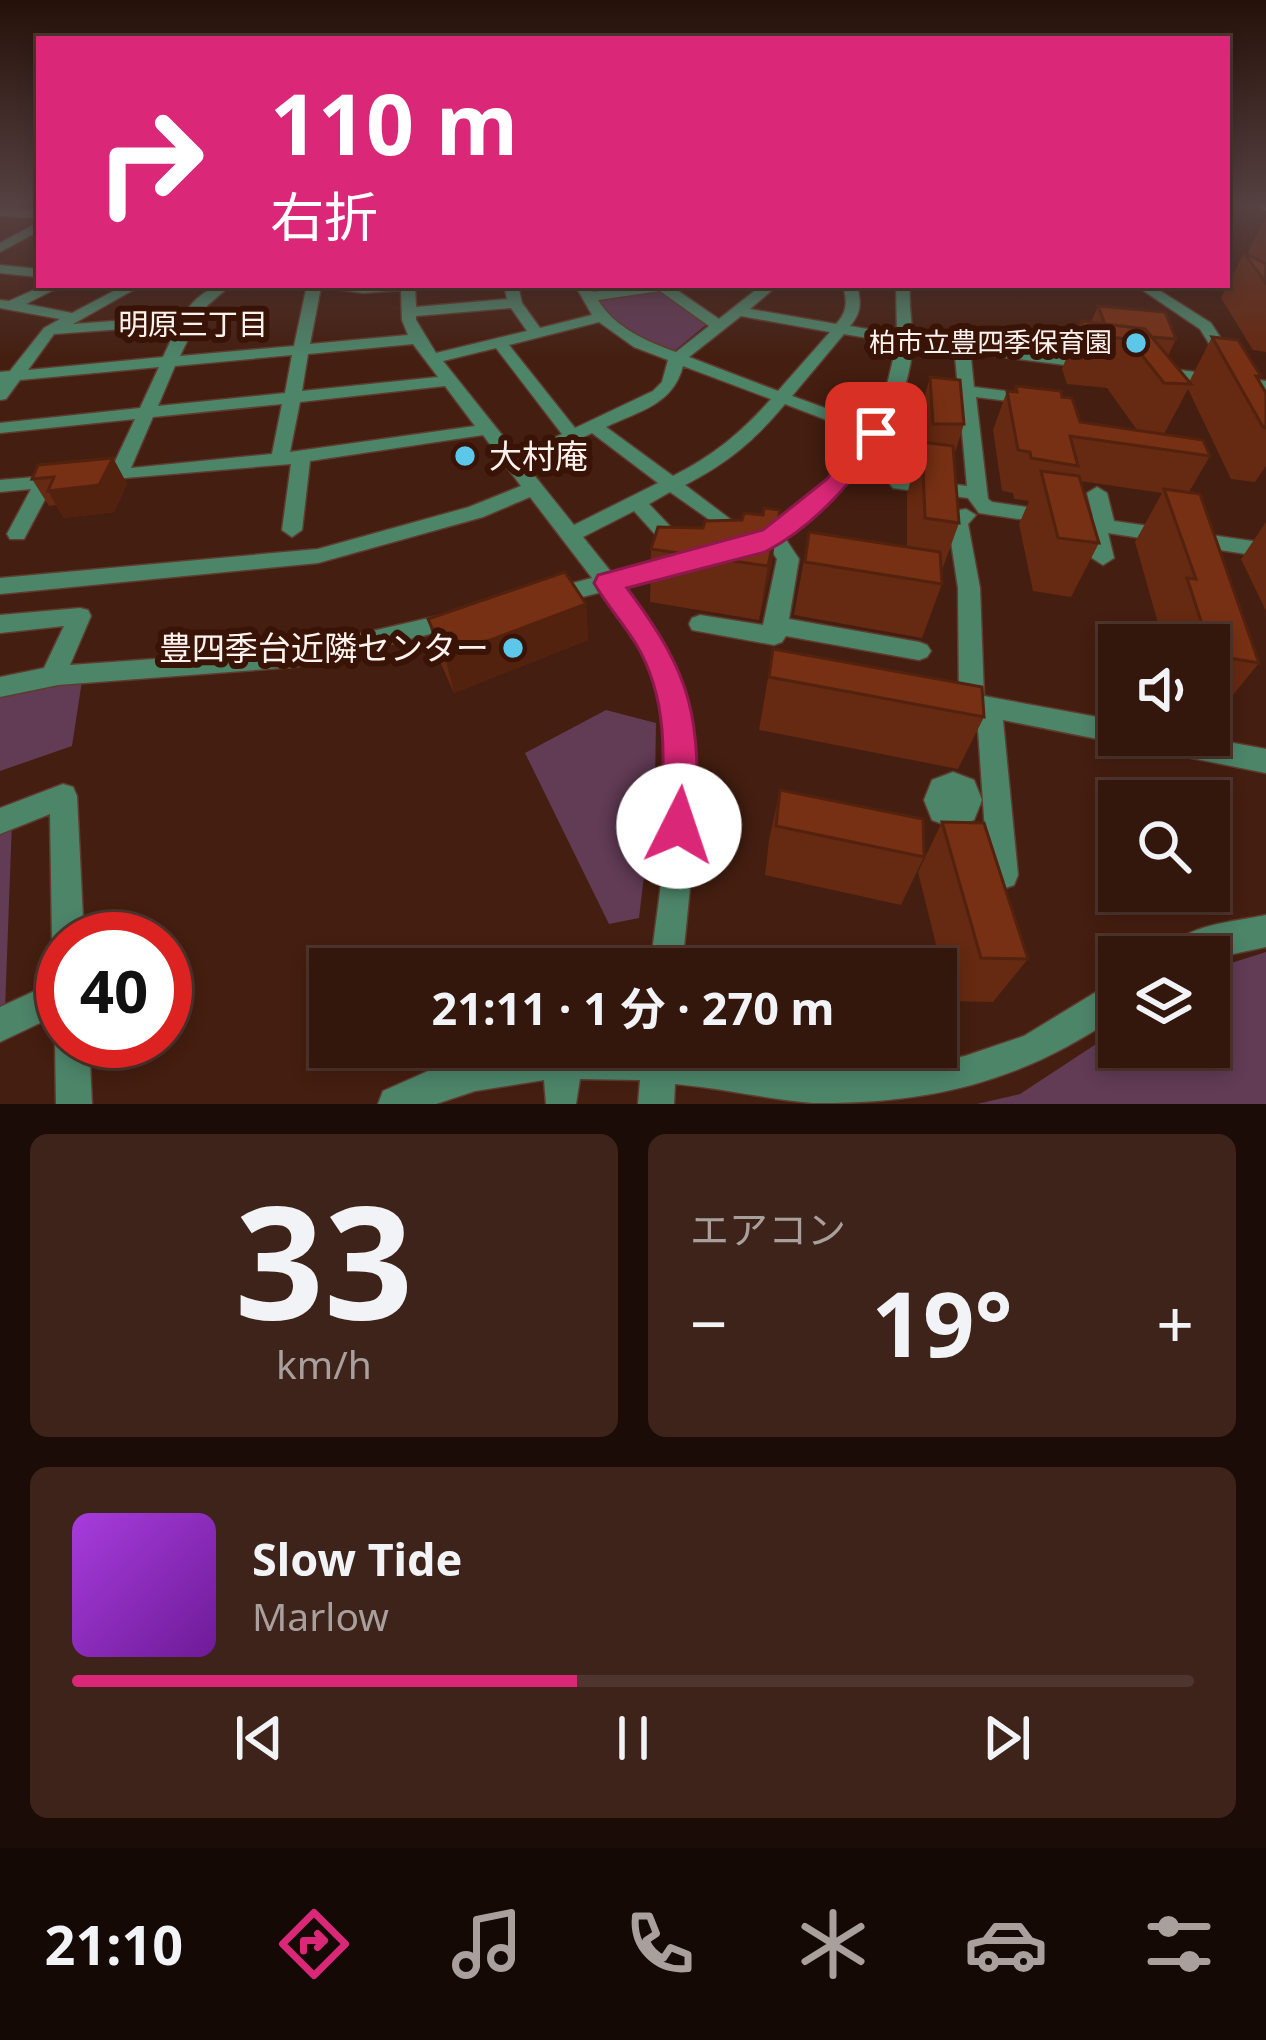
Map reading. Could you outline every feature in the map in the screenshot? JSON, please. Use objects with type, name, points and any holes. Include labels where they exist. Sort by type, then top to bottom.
[{"type":"street","points":[[0,269],[36,273]]},
{"type":"street","points":[[6,306],[49,288]]},
{"type":"street","points":[[0,395],[7,376],[49,331],[129,288]]},
{"type":"street","points":[[118,475],[188,320],[220,288]]},
{"type":"street","points":[[292,530],[292,398],[313,288]]},
{"type":"street","points":[[407,288],[417,339],[652,644],[682,735],[683,779],[668,948]]},
{"type":"street","points":[[512,288],[515,303],[536,333]]},
{"type":"street","points":[[584,291],[634,288]]},
{"type":"street","points":[[670,288],[716,324]]},
{"type":"street","points":[[515,463],[659,395],[670,384],[676,360],[767,288]]},
{"type":"street","points":[[571,536],[717,461],[747,438],[840,330],[854,303],[851,288]]},
{"type":"street","points":[[734,550],[780,544],[836,485],[876,433],[904,356],[900,288]]},
{"type":"street","points":[[1147,288],[1206,326],[1256,410]]},
{"type":"street","points":[[584,291],[602,317],[626,337],[876,433]]},
{"type":"street","points":[[409,312],[515,303]]},
{"type":"street","points":[[6,306],[72,317]]},
{"type":"street","points":[[736,311],[904,340]]},
{"type":"street","points":[[433,359],[602,317]]},
{"type":"street","points":[[49,331],[188,320]]},
{"type":"street","points":[[7,376],[417,339]]},
{"type":"street","points":[[500,343],[574,438]]},
{"type":"street","points":[[1003,875],[984,806],[980,705],[958,522],[971,504],[963,356],[976,349],[1106,365]]},
{"type":"street","points":[[1128,368],[1266,386]]},
{"type":"street","points":[[0,428],[450,381]]},
{"type":"street","points":[[966,391],[1039,400]]},
{"type":"street","points":[[596,428],[672,483],[780,544],[788,560],[773,636],[700,624]]},
{"type":"street","points":[[0,486],[290,458],[488,429]]},
{"type":"street","points":[[17,534],[44,482]]},
{"type":"street","points":[[900,484],[978,502],[986,508],[1266,550]]},
{"type":"street","points":[[0,586],[318,556],[476,512],[533,488]]},
{"type":"street","points":[[1097,493],[1103,558]]},
{"type":"street","points":[[516,605],[692,561],[636,502]]},
{"type":"street","points":[[1198,539],[1211,572]]},
{"type":"street","points":[[0,624],[80,616],[53,676]]},
{"type":"street","points":[[0,687],[53,676],[294,658],[472,616]]},
{"type":"street","points":[[774,625],[919,651]]},
{"type":"street","points":[[980,705],[1098,728]]},
{"type":"street","points":[[1230,754],[1266,761]]},
{"type":"street","points":[[0,821],[64,796],[67,912]]},
{"type":"street","points":[[1230,939],[1266,931]]},
{"type":"street","points":[[0,1025],[36,1008]]},
{"type":"street","points":[[738,1068],[861,1088],[932,1081],[1005,1063],[1060,1036],[1098,1010]]},
{"type":"street","points":[[73,1068],[74,1104]]},
{"type":"street","points":[[396,1104],[466,1075],[502,1068]]},
{"type":"street","points":[[548,1068],[562,1078],[604,1068]]},
{"type":"street","points":[[656,1104],[657,1068]]},
{"type":"shaded area","points":[[661,290],[707,324],[672,353],[631,336],[593,299]]},
{"type":"shaded area","points":[[82,681],[72,746],[0,771],[0,696]]},
{"type":"shaded area","points":[[606,710],[656,723],[655,784],[639,918],[609,924],[525,753]]},
{"type":"shaded area","points":[[12,822],[5,1010],[0,1013],[0,826]]},
{"type":"shaded area","points":[[1266,952],[1266,1104],[977,1104],[1020,1094],[1098,1043],[1098,1068],[1230,1068],[1230,963]]},
{"type":"building","points":[[1246,256],[1266,264],[1266,283]]},
{"type":"building","points":[[1098,306],[1165,312],[1176,339],[1105,324]]},
{"type":"building","points":[[1081,321],[1145,329],[1191,384],[1164,383],[1129,339],[1087,335]]},
{"type":"building","points":[[1212,337],[1238,340],[1261,376],[1256,376],[1266,393],[1266,428],[1263,427]]},
{"type":"building","points":[[930,377],[960,380],[964,424],[933,424]]},
{"type":"building","points":[[1016,386],[1061,391],[1062,397],[1072,398],[1080,422],[1203,440],[1210,456],[1070,436],[1078,466],[1031,458],[1030,452],[1018,450],[1007,391],[1017,392]]},
{"type":"building","points":[[922,442],[953,446],[959,523],[925,518]]},
{"type":"building","points":[[113,458],[99,485],[48,491],[54,477],[32,479],[38,465]]},
{"type":"building","points":[[1041,471],[1079,476],[1099,543],[1058,538]]},
{"type":"building","points":[[1164,489],[1200,494],[1259,663],[1230,658],[1230,624],[1202,624],[1187,578],[1196,579]]},
{"type":"building","points":[[764,508],[780,510],[768,566],[651,549],[658,527],[703,528],[705,521],[742,520],[744,513],[763,515]]},
{"type":"building","points":[[809,532],[940,552],[942,584],[805,562]]},
{"type":"building","points":[[565,572],[586,604],[445,657],[428,619]]},
{"type":"building","points":[[773,649],[982,687],[984,717],[769,677]]},
{"type":"building","points":[[780,790],[923,819],[924,857],[776,826]]},
{"type":"building","points":[[942,822],[984,823],[1028,959],[981,958]]},
{"type":"place","name":"柏市立豊四季保育園","points":[[1136,343]]},
{"type":"place","name":"大村庵","points":[[465,456]]},
{"type":"place","name":"豊四季台近隣センター","points":[[513,648]]},
{"type":"district","name":"明原三丁目","points":[[193,325]]},
{"type":"route","points":[[679,826],[682,735],[674,698],[652,644],[608,583],[772,537],[836,485],[876,433]]}]
